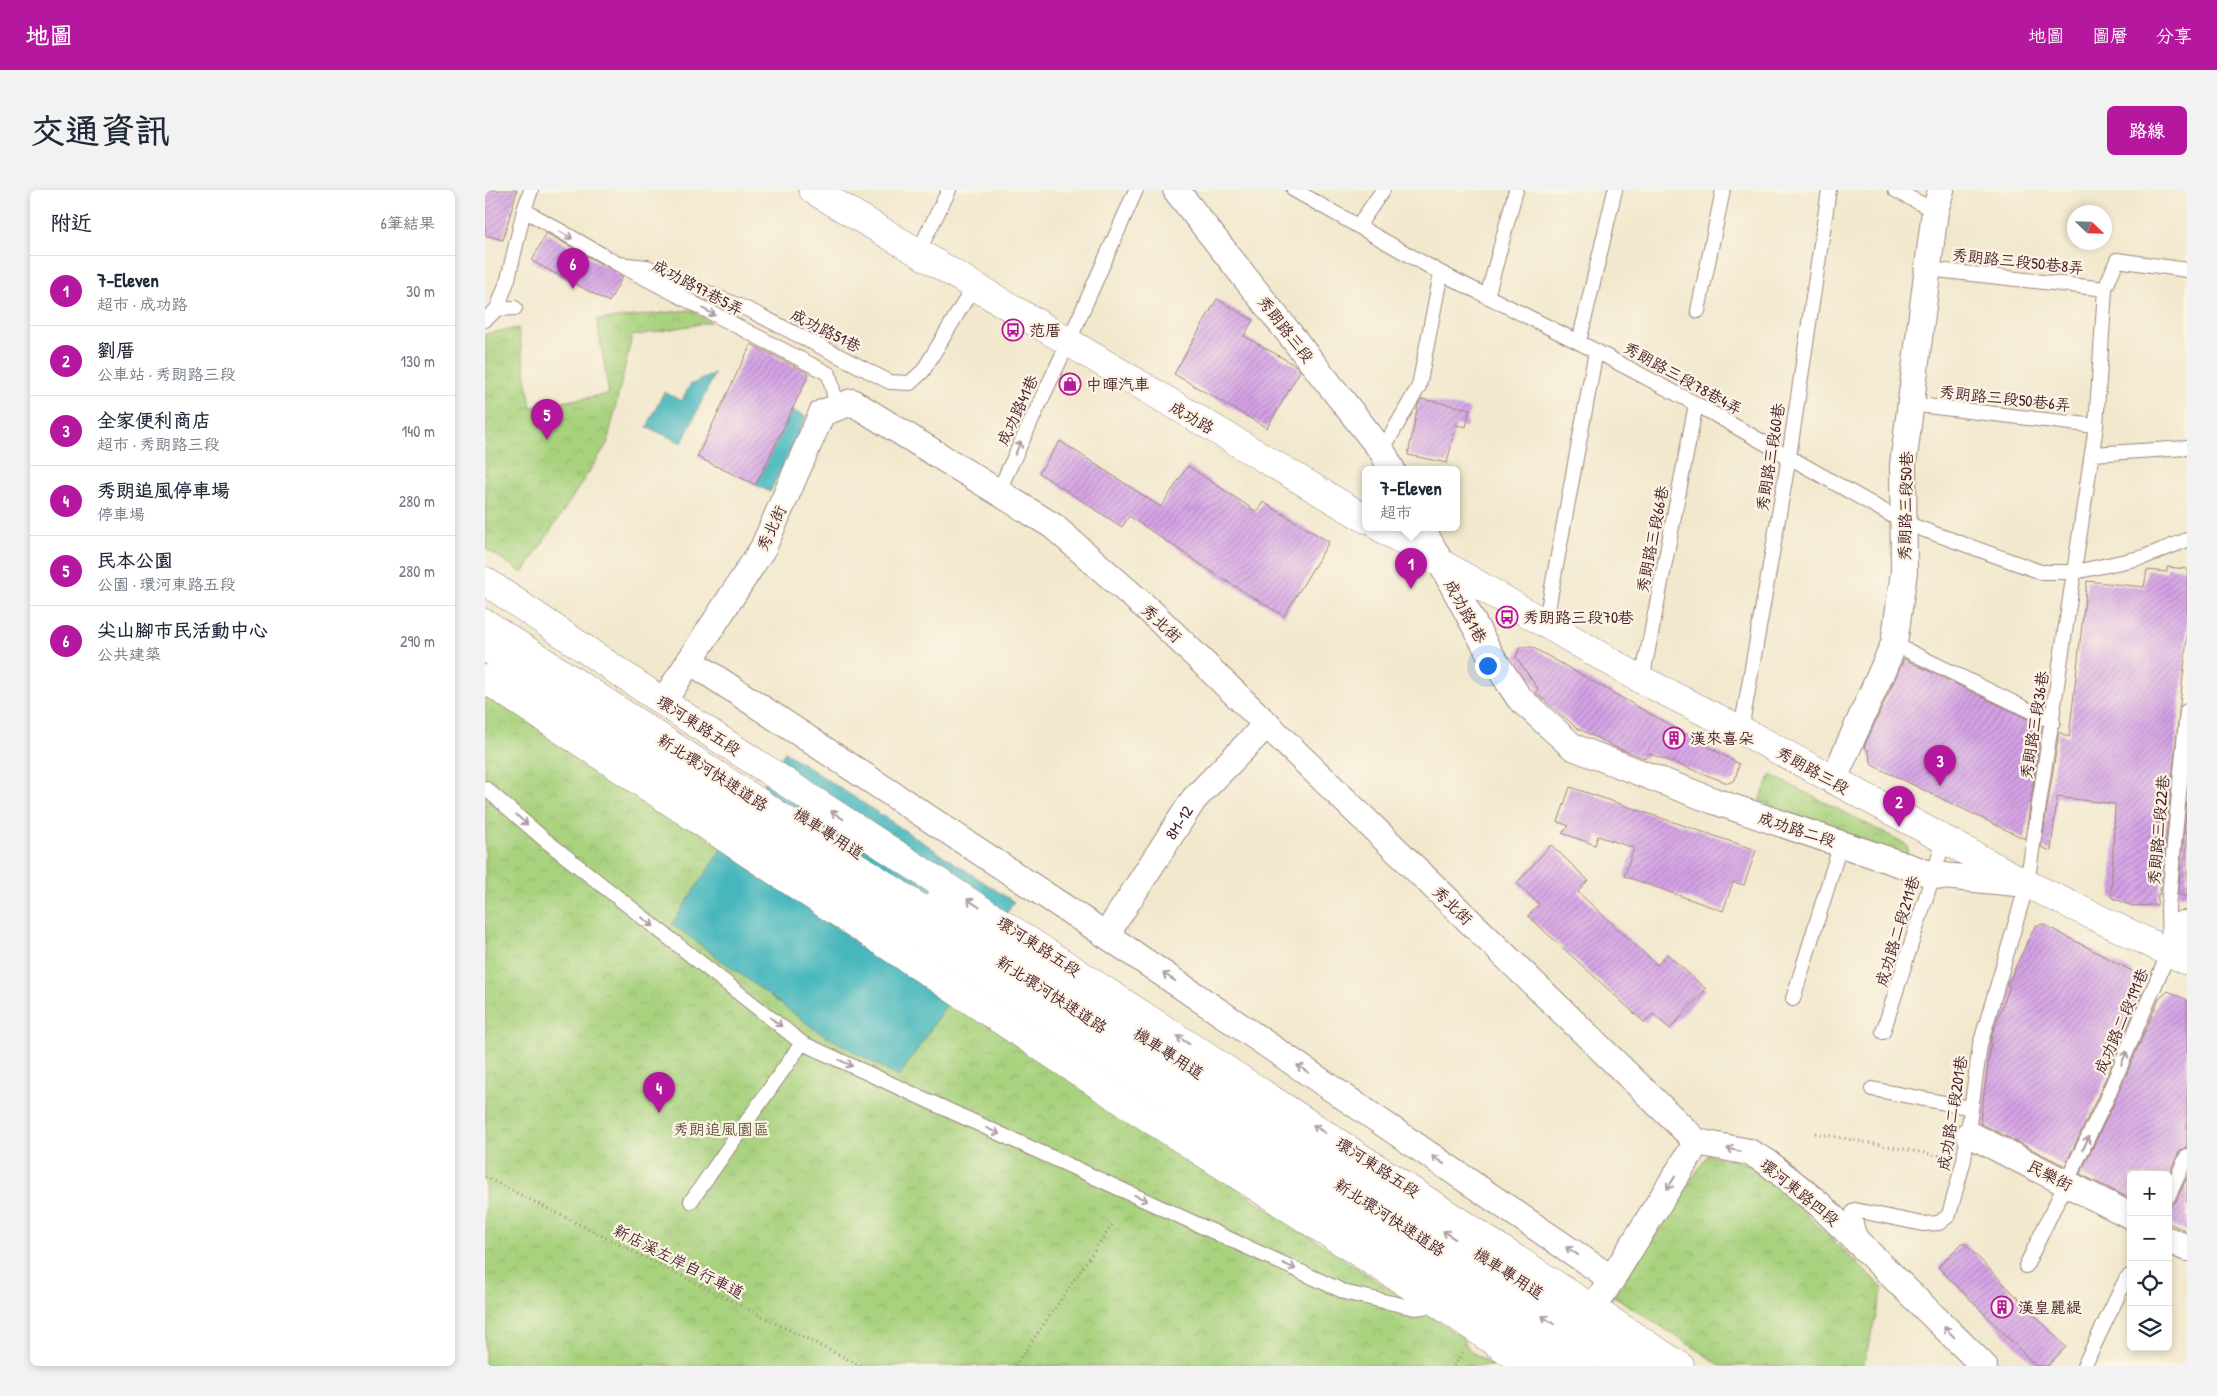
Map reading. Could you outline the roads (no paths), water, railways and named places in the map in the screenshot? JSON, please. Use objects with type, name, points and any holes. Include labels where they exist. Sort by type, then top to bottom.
[{"type":"main road","name":"成功路","points":[[813,190],[1362,517]]},
{"type":"main road","points":[[1386,531],[1440,562]]},
{"type":"main road","name":"秀朗路三段","points":[[1440,562],[1642,680],[1741,730],[2027,884],[2178,957]]},
{"type":"main road","name":"環河東路五段","points":[[485,581],[663,702],[1573,1346]]},
{"type":"main road","name":"新北環河快速道路","points":[[485,623],[1573,1346]]},
{"type":"main road","name":"新北環河快速道路","points":[[485,647],[1573,1346],[1619,1366]]},
{"type":"main road","points":[[485,679],[1127,1104],[1439,1304],[1530,1366]]},
{"type":"main road","points":[[1573,1346],[1680,1366]]},
{"type":"street","name":"秀朗路三段","points":[[1176,190],[1387,461]]},
{"type":"street","name":"秀朗路三段50巷","points":[[1833,781],[1894,644],[1904,572],[1903,465],[1938,200]]},
{"type":"street","name":"秀北街","points":[[663,702],[763,548],[822,413],[852,402],[1053,526],[1151,612],[1697,1142]]},
{"type":"street","points":[[1424,531],[1440,562]]},
{"type":"street","name":"成功路1巷","points":[[1440,562],[1489,652],[1519,698],[1573,747]]},
{"type":"street","name":"機車專用道","points":[[485,609],[1573,1346]]},
{"type":"street","name":"機車專用道","points":[[485,661],[1573,1346],[1652,1366]]},
{"type":"street","points":[[690,661],[1106,935],[1612,1278]]},
{"type":"street","name":"8M-12","points":[[1106,935],[1194,799],[1267,724]]},
{"type":"street","name":"成功路二段","points":[[1573,747],[1714,801],[1933,874],[2027,884]]},
{"type":"street","points":[[2178,957],[2183,924],[2187,924]]},
{"type":"street","name":"民樂街","points":[[1969,1134],[2127,1214]]},
{"type":"street","points":[[1573,1346],[1612,1278],[1697,1142]]},
{"type":"street","name":"環河東路四段","points":[[1697,1142],[1749,1152],[1767,1162],[1819,1204],[1984,1366]]},
{"type":"street","points":[[2172,1242],[2187,1248]]},
{"type":"lane","points":[[485,320],[497,309],[508,279],[524,210],[531,190]]},
{"type":"lane","points":[[918,252],[949,190]]},
{"type":"lane","name":"成功路41巷","points":[[998,492],[1068,343],[1136,190]]},
{"type":"lane","name":"秀朗路三段78巷4弄","points":[[1294,190],[1441,273],[1597,351],[1695,404],[1905,523],[2041,572],[2075,572],[2145,557],[2187,540]]},
{"type":"lane","points":[[1358,226],[1383,190]]},
{"type":"lane","points":[[1487,297],[1516,190]]},
{"type":"lane","points":[[1579,342],[1615,190]]},
{"type":"lane","points":[[1698,311],[1723,190]]},
{"type":"lane","name":"秀朗路三段60巷","points":[[1741,730],[1789,457],[1829,190]]},
{"type":"lane","points":[[1895,190],[1938,200]]},
{"type":"lane","name":"成功路97巷5弄","points":[[524,210],[618,264],[829,374],[837,407]]},
{"type":"lane","name":"秀朗路三段36巷","points":[[2027,884],[2053,722],[2096,426],[2105,289],[2117,260],[2187,270]]},
{"type":"lane","name":"成功路51巷","points":[[618,264],[647,267],[751,311],[890,382],[910,383],[923,371],[974,286]]},
{"type":"lane","name":"秀朗路三段50巷8弄","points":[[1928,269],[2105,289]]},
{"type":"lane","points":[[1387,461],[1419,386],[1441,273]]},
{"type":"lane","points":[[497,309],[515,308]]},
{"type":"lane","points":[[1545,625],[1597,351]]},
{"type":"lane","name":"秀朗路三段66巷","points":[[1642,680],[1695,404]]},
{"type":"lane","name":"秀朗路三段50巷6弄","points":[[1910,404],[2096,426]]},
{"type":"lane","points":[[2092,454],[2187,448]]},
{"type":"lane","points":[[1894,644],[2053,722]]},
{"type":"lane","name":"秀朗路三段22巷","points":[[2178,957],[2168,907],[2187,711]]},
{"type":"lane","points":[[485,788],[545,840],[802,1042],[1347,1292],[1415,1308],[1439,1304]]},
{"type":"lane","name":"成功路二段211巷","points":[[1883,1032],[1944,841]]},
{"type":"lane","points":[[1793,998],[1841,843]]},
{"type":"lane","name":"成功路二段201巷","points":[[1862,1246],[1853,1212],[1857,1209],[1923,1224],[1939,1223],[1949,1215],[1965,1160],[1980,1045],[2027,884]]},
{"type":"lane","name":"成功路二段191巷","points":[[2026,1266],[2105,1102],[2178,957]]},
{"type":"lane","points":[[691,1201],[802,1042]]},
{"type":"lane","points":[[1872,1089],[1971,1108]]},
{"type":"lane","points":[[2172,1188],[2187,1156]]},
{"type":"lane","points":[[2084,1366],[2127,1278]]},
{"type":"water","points":[[715,373],[682,443],[647,427],[664,392],[682,401],[690,385]]},
{"type":"water","points":[[792,410],[806,417],[770,492],[756,485]]},
{"type":"water","points":[[785,752],[1014,902],[899,1077],[819,1032],[672,924]]},
{"type":"place","name":"尖山腳市民活動中心","points":[[573,289]]},
{"type":"place","name":"范厝","points":[[1013,330]]},
{"type":"place","name":"中暉汽車","points":[[1070,384]]},
{"type":"place","name":"民本公園","points":[[547,440]]},
{"type":"place","name":"7-Eleven","points":[[1411,589]]},
{"type":"place","name":"秀朗路三段70巷","points":[[1507,617]]},
{"type":"place","name":"漢來喜朵","points":[[1674,738]]},
{"type":"place","name":"全家便利商店","points":[[1940,786]]},
{"type":"place","name":"劉厝","points":[[1899,827]]},
{"type":"place","name":"秀朗追風停車場","points":[[659,1113]]},
{"type":"place","name":"漢皇麗緹","points":[[2002,1307]]},
{"type":"park label","name":"秀朗追風園區","points":[[721,1129]]}]
